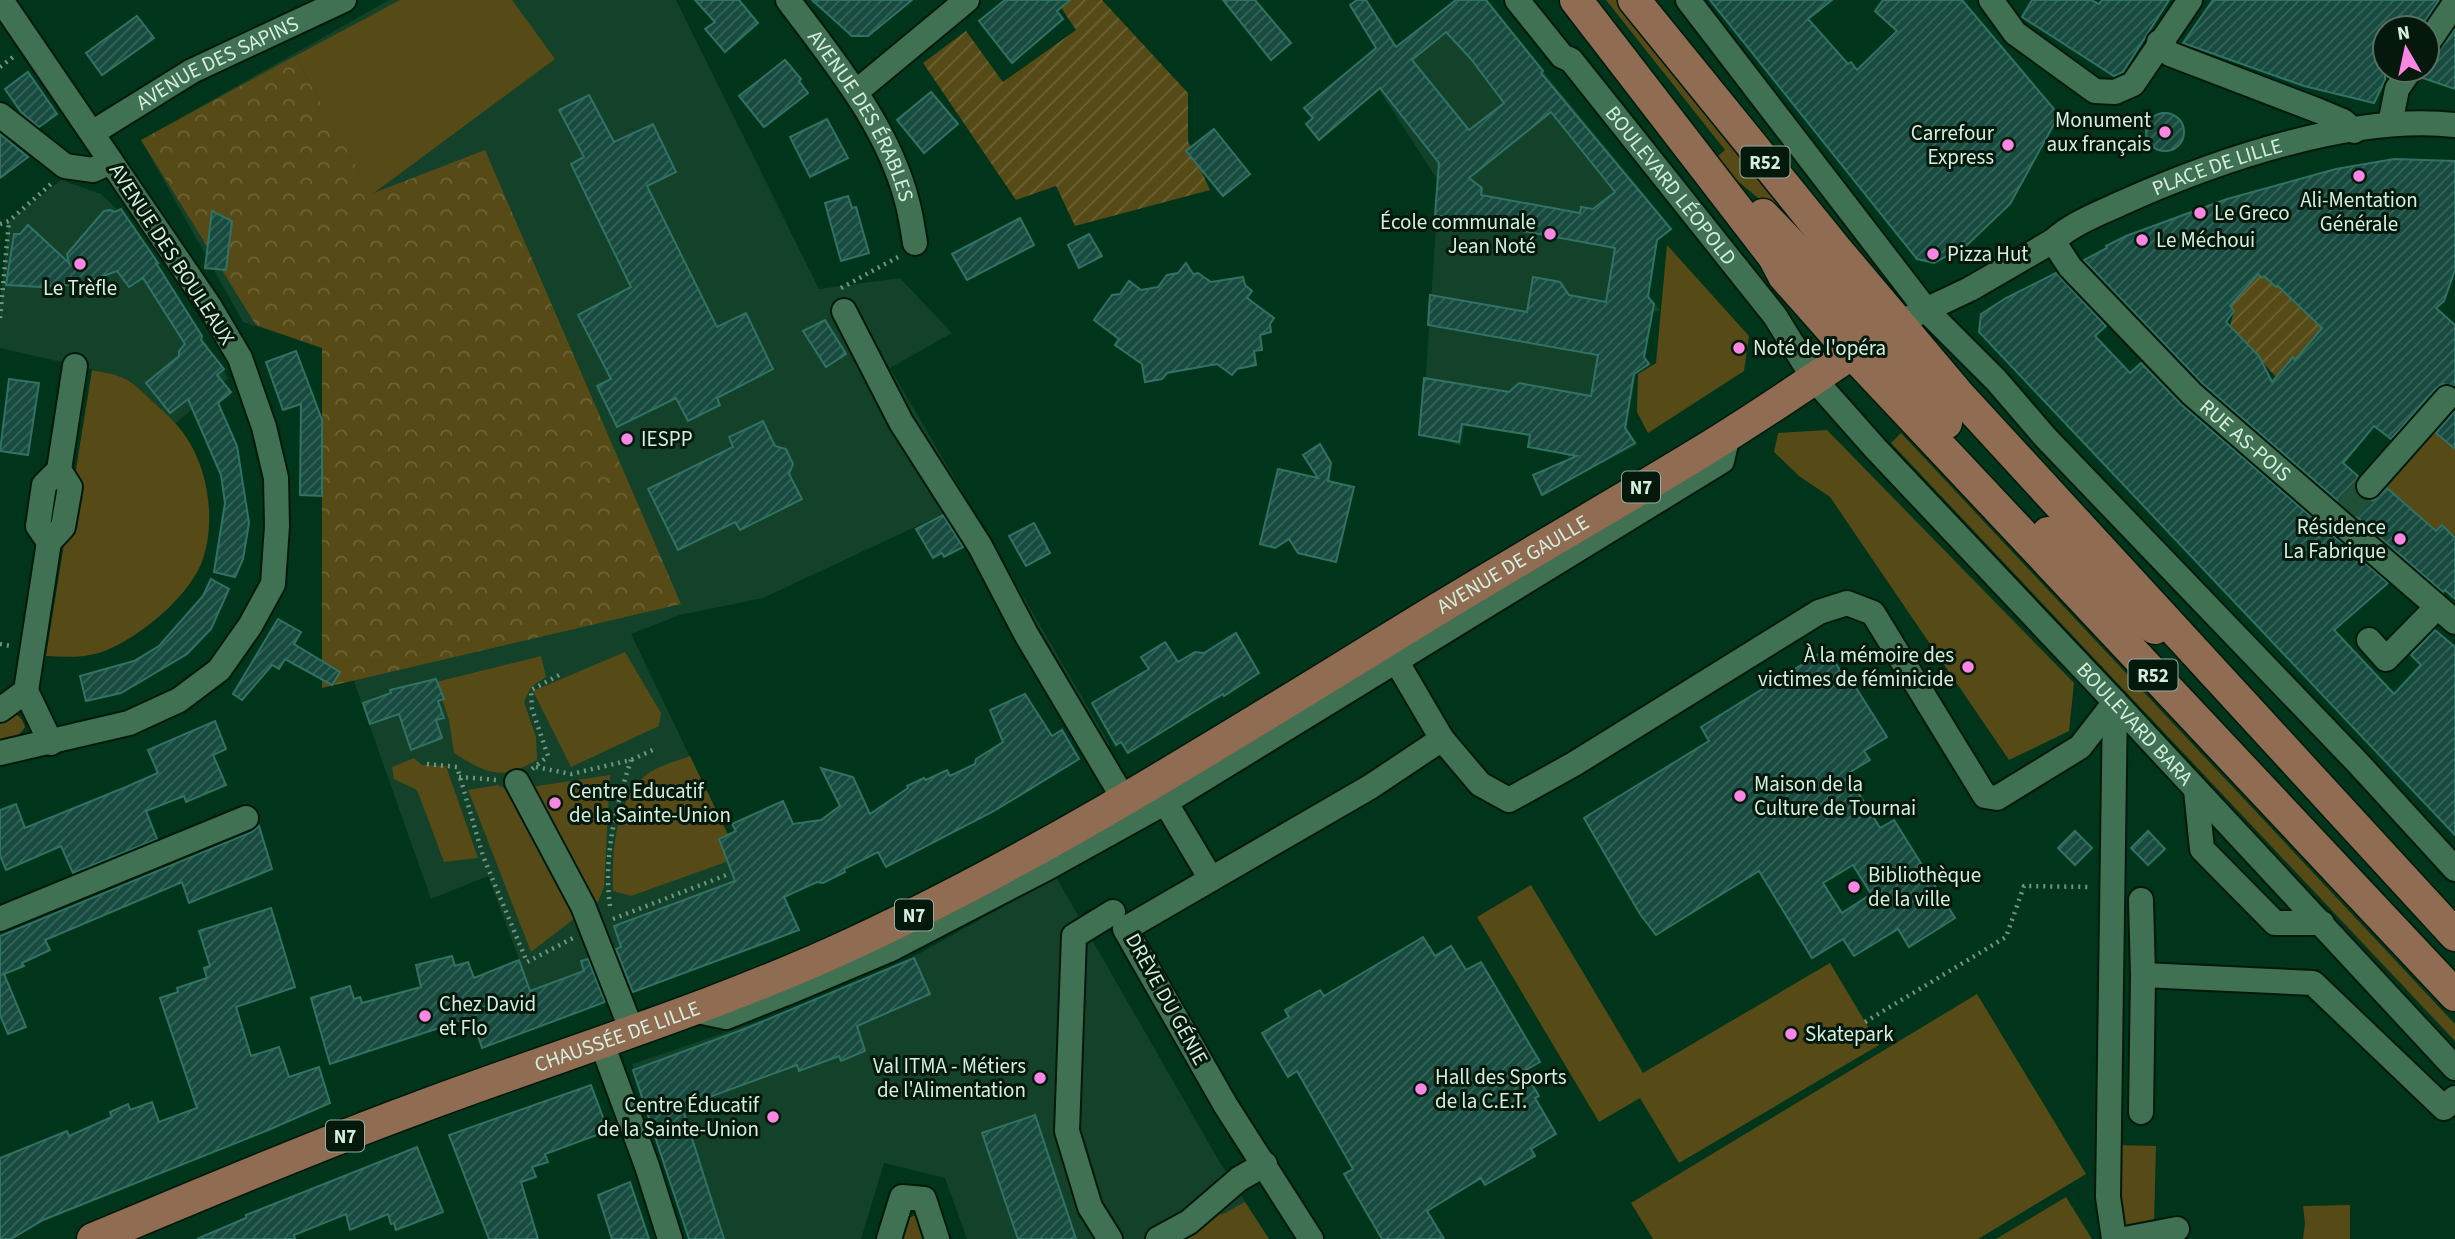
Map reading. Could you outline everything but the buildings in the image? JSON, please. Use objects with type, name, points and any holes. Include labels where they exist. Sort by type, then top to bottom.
[{"type":"main road","name":"BOULEVARD LÉOPOLD","points":[[1576,0],[1774,257],[1784,276],[1862,347]]},
{"type":"main road","name":"R52","points":[[1634,0],[1959,395],[2455,935]]},
{"type":"main road","name":"AVENUE DE GAULLE","points":[[1125,801],[1160,793],[1391,651],[1728,435],[1897,322]]},
{"type":"main road","name":"R52","points":[[1862,347],[2065,551],[2143,622],[2193,649]]},
{"type":"main road","name":"R52","points":[[1862,347],[2455,995]]},
{"type":"main road","name":"CHAUSSÉE DE LILLE","points":[[93,1239],[411,1110],[693,1010],[783,974],[907,918],[1012,865],[1125,801]]},
{"type":"street","name":"AVENUE DES BOULEAUX","points":[[0,754],[129,723],[179,700],[219,670],[250,626],[273,583],[277,526],[276,478],[264,427],[240,358],[209,307],[1,0]]},
{"type":"street","name":"AVENUE DES SAPINS","points":[[92,133],[192,71],[344,0]]},
{"type":"street","name":"AVENUE DES ÉRABLES","points":[[788,0],[856,92],[884,141],[908,204],[915,243]]},
{"type":"street","points":[[856,92],[967,0]]},
{"type":"street","name":"BOULEVARD LÉOPOLD","points":[[1517,0],[1562,56],[1571,60],[1775,316],[1814,379]]},
{"type":"street","points":[[1688,0],[1927,311],[1996,380],[2046,438],[2454,867]]},
{"type":"street","points":[[1991,0],[2015,33],[2095,91],[2115,92],[2133,83],[2190,0]]},
{"type":"street","points":[[2441,23],[2455,2]]},
{"type":"street","points":[[2159,42],[2170,54],[2343,121],[2354,131]]},
{"type":"street","points":[[2390,124],[2400,84]]},
{"type":"street","points":[[0,115],[65,166],[93,170],[111,162]]},
{"type":"street","name":"PLACE DE LILLE","points":[[1897,322],[1927,311],[2094,216],[2165,184],[2291,144],[2354,131],[2411,122],[2455,125]]},
{"type":"street","name":"RUE AS-POIS","points":[[2053,241],[2070,267],[2192,394],[2341,515],[2448,610]]},
{"type":"street","points":[[844,311],[901,422],[980,546],[1026,635],[1125,801]]},
{"type":"street","points":[[51,743],[26,691],[49,542],[38,526],[44,485],[59,470],[75,366]]},
{"type":"street","name":"BOULEVARD BARA","points":[[1814,379],[1875,448],[2455,1068]]},
{"type":"street","points":[[2369,486],[2447,398]]},
{"type":"street","points":[[1391,651],[1442,739],[1480,784],[1508,800],[1574,764],[1819,612],[1847,603],[1873,613],[1985,796],[1997,798],[2080,747],[2115,702]]},
{"type":"street","points":[[2369,640],[2386,659],[2448,610]]},
{"type":"street","points":[[0,710],[26,691]]},
{"type":"street","points":[[2114,1239],[2108,1197],[2115,702]]},
{"type":"street","name":"DRÈVE DU GÉNIE","points":[[1311,1239],[1226,1106],[1125,929],[1370,787],[1442,739]]},
{"type":"street","points":[[526,774],[602,923],[632,1031]]},
{"type":"street","points":[[2196,790],[2202,849],[2276,923],[2322,923]]},
{"type":"street","points":[[693,1010],[726,1017],[890,950],[1160,793],[1211,879]]},
{"type":"street","points":[[0,919],[246,818]]},
{"type":"street","points":[[2141,900],[2141,1112]]},
{"type":"street","points":[[1110,1239],[1090,1207],[1067,1131],[1074,936],[1113,912]]},
{"type":"street","points":[[2143,975],[2313,983],[2444,1108],[2455,1098]]},
{"type":"street","points":[[601,1041],[670,1239]]},
{"type":"street","points":[[1158,1239],[1189,1222],[1239,1179],[1265,1164]]},
{"type":"street","points":[[890,1239],[902,1197],[924,1199],[937,1239]]},
{"type":"street","points":[[2125,1239],[2177,1229]]},
{"type":"path","points":[[0,67],[17,54]]},
{"type":"path","points":[[0,224],[9,221],[58,177],[65,166]]},
{"type":"path","points":[[0,318],[9,221]]},
{"type":"path","points":[[844,311],[841,288],[896,259],[915,243]]},
{"type":"path","points":[[526,774],[548,756],[532,709],[531,690],[563,673]]},
{"type":"path","points":[[459,776],[571,774],[631,760],[657,748]]},
{"type":"path","points":[[602,923],[608,891],[608,860],[616,806],[631,760]]},
{"type":"path","points":[[427,764],[457,767],[483,856],[527,962],[602,923],[729,873]]},
{"type":"path","points":[[1865,1022],[2006,937],[2024,886],[2111,888]]},
{"type":"shaded area","name":"IESPP","points":[[389,0],[676,0],[819,289],[900,278],[952,333],[890,368],[1110,745],[1093,774],[947,512],[763,598],[680,615],[631,634],[778,940],[543,1024],[488,876],[431,899],[322,591],[322,348],[243,322],[141,140]]},
{"type":"shaded area","name":"École communale Jean Noté","points":[[1454,0],[1484,0],[1673,229],[1656,239],[1647,304],[1654,303],[1660,310],[1650,313],[1643,359],[1648,367],[1637,364],[1627,427],[1637,445],[1578,476],[1555,434],[1542,446],[1528,446],[1530,436],[1464,426],[1461,446],[1422,432],[1439,182],[1367,71]]},
{"type":"shaded area","name":"Le Trèfle","points":[[61,180],[101,194],[128,220],[228,378],[175,424],[142,391],[125,380],[100,371],[0,348],[0,306],[9,221]]},
{"type":"shaded area","points":[[1056,877],[1219,1161],[1269,1239],[967,1239],[945,1178],[884,1163],[861,1239],[689,1239],[632,1064],[777,1015],[913,957]]},
{"type":"green space","points":[[400,0],[512,0],[555,59],[371,195],[295,56]]},
{"type":"green space","points":[[1056,0],[1102,0],[1188,93],[1188,141],[1210,190],[1075,226],[1056,186],[1016,200],[923,63],[966,31],[1003,82],[1076,30]]},
{"type":"green space","points":[[1593,0],[1718,156],[1725,150],[1606,0],[1619,0],[1818,248],[1710,158]]},
{"type":"green space","points":[[295,56],[371,194],[485,150],[681,604],[322,688],[322,348],[256,325],[141,140]]},
{"type":"green space","points":[[1667,245],[1749,336],[1744,371],[1648,433],[1637,412],[1638,374],[1656,363]]},
{"type":"green space","points":[[2240,255],[2322,328],[2295,360],[2293,358],[2276,377],[2230,326],[2234,311],[2209,284]]},
{"type":"green space","points":[[92,370],[115,375],[132,383],[168,416],[187,439],[197,458],[206,486],[209,516],[207,545],[203,559],[186,588],[145,628],[99,653],[66,657],[46,656]]},
{"type":"green space","points":[[2441,423],[2450,427],[2455,444],[2455,548],[2452,535],[2442,525],[2435,530],[2385,486],[2428,426]]},
{"type":"green space","points":[[1827,430],[2074,683],[2069,731],[2009,760],[1830,497],[1799,476],[1774,452],[1778,433]]},
{"type":"green space","points":[[1901,433],[2455,1024],[2455,1041],[1891,443]]},
{"type":"green space","points":[[625,652],[661,713],[659,726],[571,767],[533,691]]},
{"type":"green space","points":[[541,656],[546,677],[531,687],[524,702],[536,737],[537,760],[525,767],[504,773],[476,766],[454,753],[449,720],[436,682]]},
{"type":"green space","points":[[9,712],[19,716],[25,727],[18,735],[0,740],[0,719]]},
{"type":"green space","points":[[690,756],[734,847],[726,862],[631,896],[613,891],[617,829],[627,799],[646,775],[661,766]]},
{"type":"green space","points":[[414,758],[422,765],[446,766],[478,858],[444,862],[417,790],[394,779],[392,767]]},
{"type":"green space","points":[[610,775],[604,887],[598,902],[586,897],[531,787]]},
{"type":"green space","points":[[498,785],[513,793],[579,915],[531,952],[468,790]]},
{"type":"green space","name":"Skatepark","points":[[1531,885],[1643,1073],[1830,963],[1879,1045],[1679,1163],[1640,1098],[1599,1122],[1477,917]]},
{"type":"green space","points":[[1977,994],[2086,1174],[1978,1239],[1653,1239],[1631,1203]]},
{"type":"green space","points":[[2118,1145],[2156,1146],[2154,1227],[2151,1223],[2120,1226]]},
{"type":"green space","points":[[2066,1197],[2092,1239],[1996,1239]]},
{"type":"green space","points":[[1245,1202],[1269,1239],[1182,1239],[1211,1215],[1223,1214]]},
{"type":"green space","points":[[2350,1205],[2350,1239],[2303,1239],[2303,1206]]},
{"type":"green space","points":[[919,1214],[927,1239],[896,1239],[902,1220]]},
{"type":"tunnel","points":[[2346,510],[2369,486]]},
{"type":"place","name":"Monument aux français","points":[[2165,132]]},
{"type":"place","name":"Carrefour Express","points":[[2008,145]]},
{"type":"place","name":"Ali-Mentation Générale","points":[[2359,176]]},
{"type":"place","name":"Le Greco","points":[[2200,213]]},
{"type":"place","name":"École communale Jean Noté","points":[[1550,234]]},
{"type":"place","name":"Le Méchoui","points":[[2142,240]]},
{"type":"place","name":"Pizza Hut","points":[[1933,254]]},
{"type":"place","name":"Le Trèfle","points":[[80,264]]},
{"type":"place","name":"Noté de l'opéra","points":[[1739,348]]},
{"type":"place","name":"IESPP","points":[[627,439]]},
{"type":"place","name":"Résidence La Fabrique","points":[[2400,539]]},
{"type":"place","name":"À la mémoire des victimes de féminicide","points":[[1968,667]]},
{"type":"place","name":"Maison de la Culture de Tournai","points":[[1740,796]]},
{"type":"place","name":"Centre Educatif de la Sainte-Union","points":[[555,803]]},
{"type":"place","name":"Bibliothèque de la ville","points":[[1854,887]]},
{"type":"place","name":"Chez David et Flo","points":[[425,1016]]},
{"type":"place","name":"Skatepark","points":[[1791,1034]]},
{"type":"place","name":"Val ITMA - Métiers de l'Alimentation","points":[[1040,1078]]},
{"type":"place","name":"Hall des Sports de la C.E.T.","points":[[1421,1089]]},
{"type":"place","name":"Centre Éducatif de la Sainte-Union","points":[[773,1117]]}]
